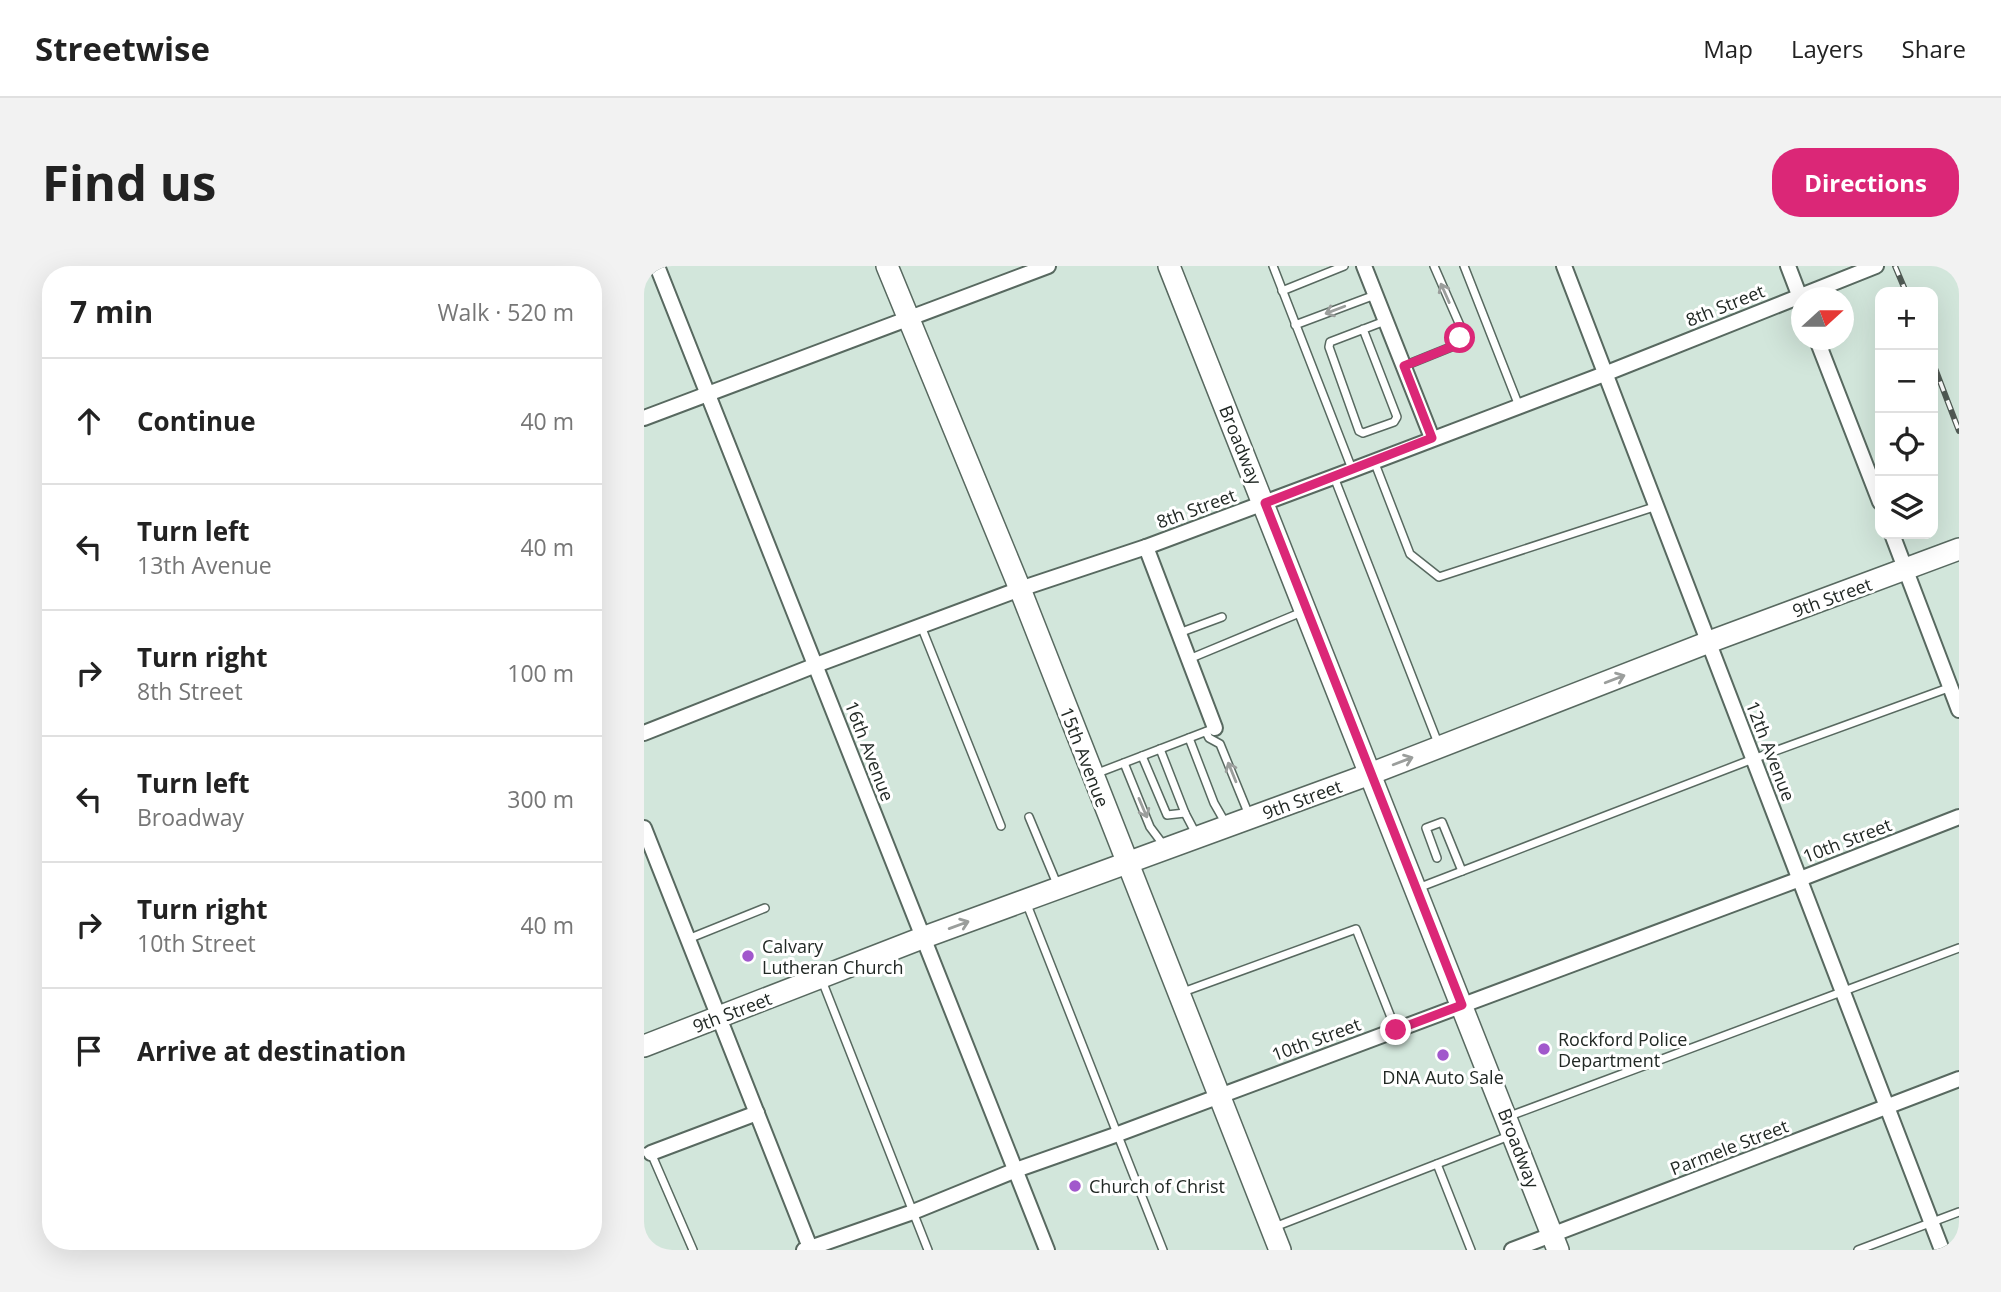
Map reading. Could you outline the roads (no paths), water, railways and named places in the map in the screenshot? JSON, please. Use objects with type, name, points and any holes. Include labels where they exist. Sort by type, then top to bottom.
[{"type":"street","name":"16th Avenue","points":[[657,266],[1047,1250]]},
{"type":"street","name":"15th Avenue","points":[[887,266],[1020,589],[1280,1250]]},
{"type":"street","points":[[644,418],[1048,266]]},
{"type":"street","name":"Broadway","points":[[1169,266],[1265,503],[1555,1242]]},
{"type":"street","points":[[1364,266],[1432,438]]},
{"type":"street","name":"12th Avenue","points":[[1564,266],[1942,1250]]},
{"type":"street","points":[[1788,266],[1796,287]]},
{"type":"street","name":"8th Street","points":[[1826,287],[1877,266]]},
{"type":"street","name":"8th Street","points":[[644,733],[1020,589],[1146,547],[1265,503],[1791,301]]},
{"type":"street","points":[[1821,350],[1875,489]]},
{"type":"street","points":[[1894,539],[1959,710]]},
{"type":"street","points":[[1146,547],[1189,659],[1211,730]]},
{"type":"street","name":"9th Street","points":[[644,1046],[922,938],[1251,819],[1709,642],[1959,549]]},
{"type":"street","name":"10th Street","points":[[809,1249],[1800,879],[1959,817]]},
{"type":"street","points":[[644,828],[809,1249]]},
{"type":"street","name":"Parmele Street","points":[[1512,1250],[1555,1242],[1959,1079]]},
{"type":"street","points":[[648,1153],[757,1113]]},
{"type":"lane","points":[[1273,266],[1352,470]]},
{"type":"lane","points":[[1282,291],[1343,266]]},
{"type":"lane","points":[[1404,366],[1456,345],[1462,330],[1434,266]]},
{"type":"lane","points":[[1464,266],[1519,406]]},
{"type":"lane","points":[[1295,325],[1376,295]]},
{"type":"lane","points":[[1363,329],[1397,417],[1394,422],[1363,433],[1359,432],[1329,348],[1330,342],[1363,329],[1386,321]]},
{"type":"lane","points":[[1374,461],[1410,554],[1439,577],[1657,506]]},
{"type":"lane","points":[[1334,476],[1439,747]]},
{"type":"lane","points":[[1189,659],[1306,611]]},
{"type":"lane","points":[[1179,633],[1222,617]]},
{"type":"lane","points":[[921,626],[1001,826]]},
{"type":"lane","points":[[1416,889],[1754,759],[1951,687]]},
{"type":"lane","points":[[1092,775],[1211,730]]},
{"type":"lane","points":[[1211,730],[1209,738],[1220,744],[1251,819]]},
{"type":"lane","points":[[1189,738],[1214,803],[1227,827]]},
{"type":"lane","points":[[1160,749],[1185,813],[1198,838]]},
{"type":"lane","points":[[1142,756],[1167,815],[1185,813]]},
{"type":"lane","points":[[1124,763],[1150,827],[1167,850]]},
{"type":"lane","points":[[1029,817],[1059,889]]},
{"type":"lane","points":[[1437,858],[1426,828],[1442,822],[1462,871]]},
{"type":"lane","points":[[1026,901],[1163,1250]]},
{"type":"lane","points":[[688,939],[765,908]]},
{"type":"lane","points":[[1179,993],[1356,929],[1396,1030]]},
{"type":"lane","points":[[1271,1228],[1437,1164],[1510,1126],[1842,992],[1959,948]]},
{"type":"lane","points":[[821,978],[928,1250]]},
{"type":"lane","points":[[648,1153],[693,1250]]},
{"type":"lane","points":[[1437,1164],[1471,1250]]},
{"type":"lane","points":[[1858,1250],[1959,1212]]},
{"type":"railway","points":[[1895,266],[1904,287]]},
{"type":"railway","points":[[1938,376],[1959,431]]},
{"type":"place","name":"Calvary Lutheran Church","points":[[748,956]]},
{"type":"place","name":"Rockford Police Department","points":[[1544,1049]]},
{"type":"place","name":"DNA Auto Sale","points":[[1443,1055]]},
{"type":"place","name":"Church of Christ","points":[[1075,1186]]}]
